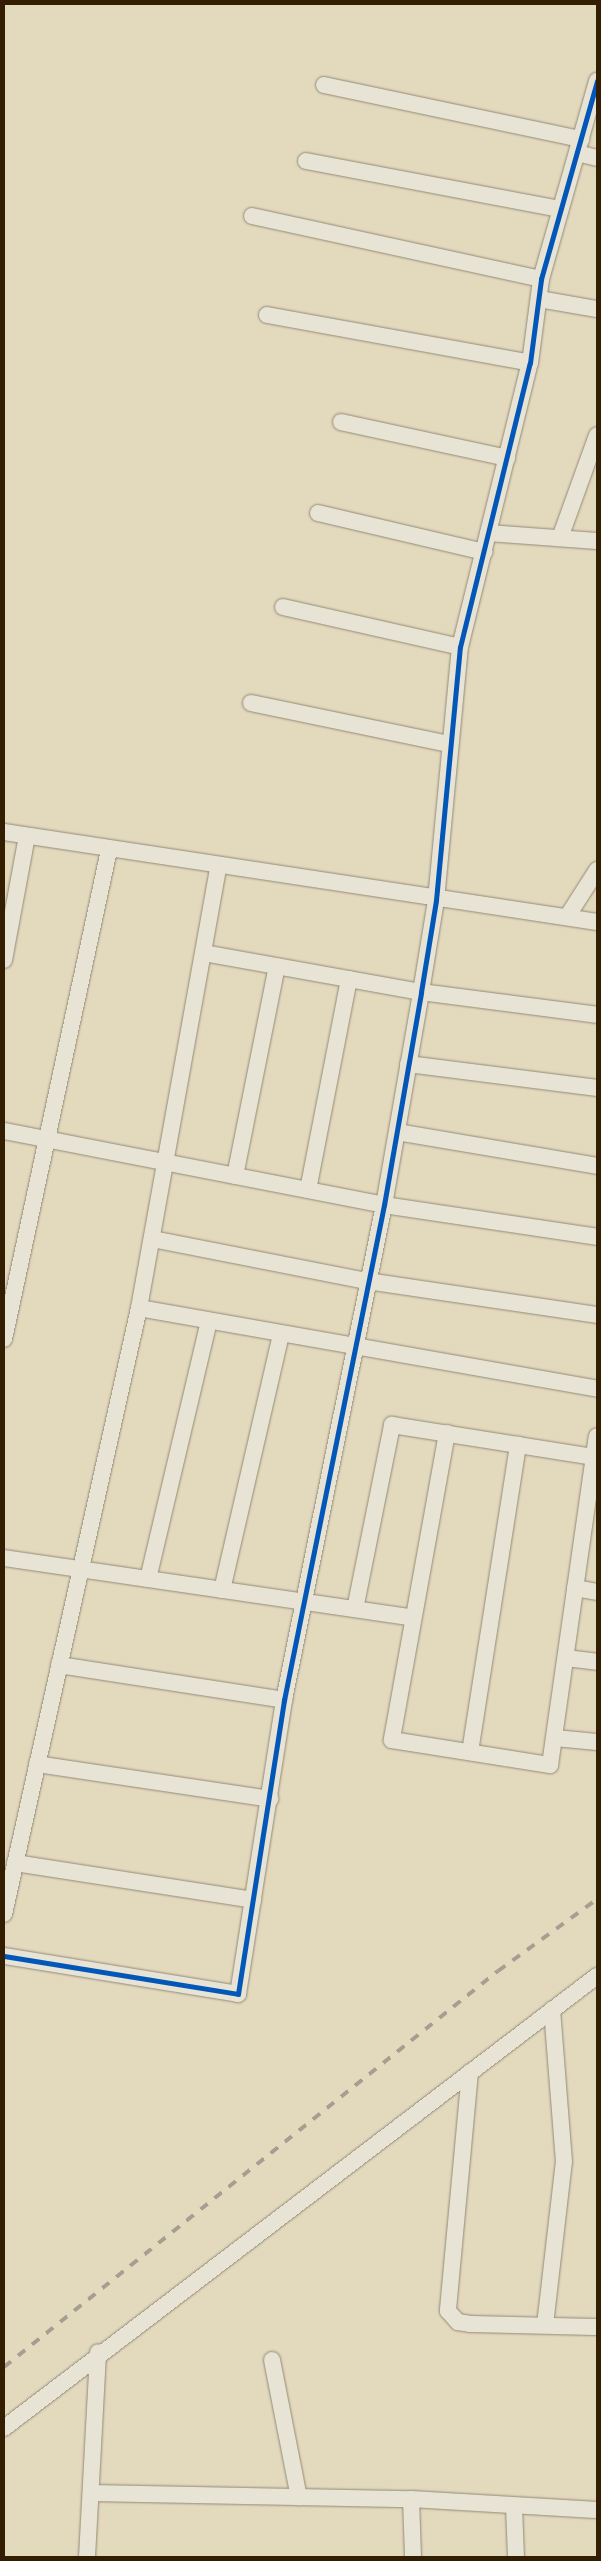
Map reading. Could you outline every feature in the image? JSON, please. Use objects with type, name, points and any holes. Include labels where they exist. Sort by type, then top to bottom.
[{"type":"street","points":[[4,1956],[238,1994],[284,1700],[353,1348],[384,1205],[436,900],[449,744],[460,647],[530,363],[542,279],[597,84]]},
{"type":"street","points":[[324,85],[579,146],[597,158]]},
{"type":"street","points":[[306,161],[561,209]]},
{"type":"street","points":[[252,216],[542,279]]},
{"type":"street","points":[[539,299],[597,309]]},
{"type":"street","points":[[267,315],[530,363]]},
{"type":"street","points":[[341,422],[507,458]]},
{"type":"street","points":[[560,538],[597,436]]},
{"type":"street","points":[[318,513],[484,552]]},
{"type":"street","points":[[488,533],[597,541]]},
{"type":"street","points":[[283,607],[460,647]]},
{"type":"street","points":[[251,703],[449,744]]},
{"type":"street","points":[[4,832],[218,867],[597,922]]},
{"type":"street","points":[[4,960],[27,836]]},
{"type":"street","points":[[4,1340],[109,850]]},
{"type":"street","points":[[4,1914],[139,1308],[168,1163],[218,867]]},
{"type":"street","points":[[566,917],[597,870]]},
{"type":"street","points":[[204,953],[420,992],[597,1015]]},
{"type":"street","points":[[235,1176],[277,966]]},
{"type":"street","points":[[308,1190],[349,979]]},
{"type":"street","points":[[408,1064],[597,1088]]},
{"type":"street","points":[[4,1131],[384,1205],[597,1237]]},
{"type":"street","points":[[397,1132],[597,1166]]},
{"type":"street","points":[[152,1240],[367,1281],[597,1315]]},
{"type":"street","points":[[139,1308],[353,1348],[597,1389]]},
{"type":"street","points":[[148,1579],[209,1321]]},
{"type":"street","points":[[222,1590],[281,1334]]},
{"type":"street","points":[[355,1609],[392,1425],[594,1457]]},
{"type":"street","points":[[446,1433],[392,1740],[550,1765],[575,1588],[591,1520],[597,1436]]},
{"type":"street","points":[[470,1752],[518,1445]]},
{"type":"street","points":[[4,1558],[413,1618]]},
{"type":"street","points":[[575,1588],[597,1592]]},
{"type":"street","points":[[566,1658],[597,1662]]},
{"type":"street","points":[[59,1665],[284,1700]]},
{"type":"street","points":[[555,1738],[597,1742]]},
{"type":"street","points":[[37,1764],[270,1799]]},
{"type":"street","points":[[15,1863],[253,1900]]},
{"type":"street","points":[[4,2428],[98,2352],[283,2218],[597,1976]]},
{"type":"street","points":[[545,2326],[564,2162],[552,2010]]},
{"type":"street","points":[[470,2072],[448,2311],[458,2322],[470,2324],[597,2327]]},
{"type":"street","points":[[87,2557],[98,2352]]},
{"type":"street","points":[[272,2360],[299,2497]]},
{"type":"street","points":[[91,2493],[411,2499],[514,2507],[597,2510]]},
{"type":"street","points":[[411,2499],[413,2557]]},
{"type":"street","points":[[514,2507],[516,2557]]},
{"type":"railway","points":[[4,2367],[498,1971],[597,1899]]},
{"type":"cycle path","points":[[4,1956],[238,1994],[284,1700],[384,1205],[421,992],[436,900],[460,647],[530,363],[541,279],[597,81]]}]
